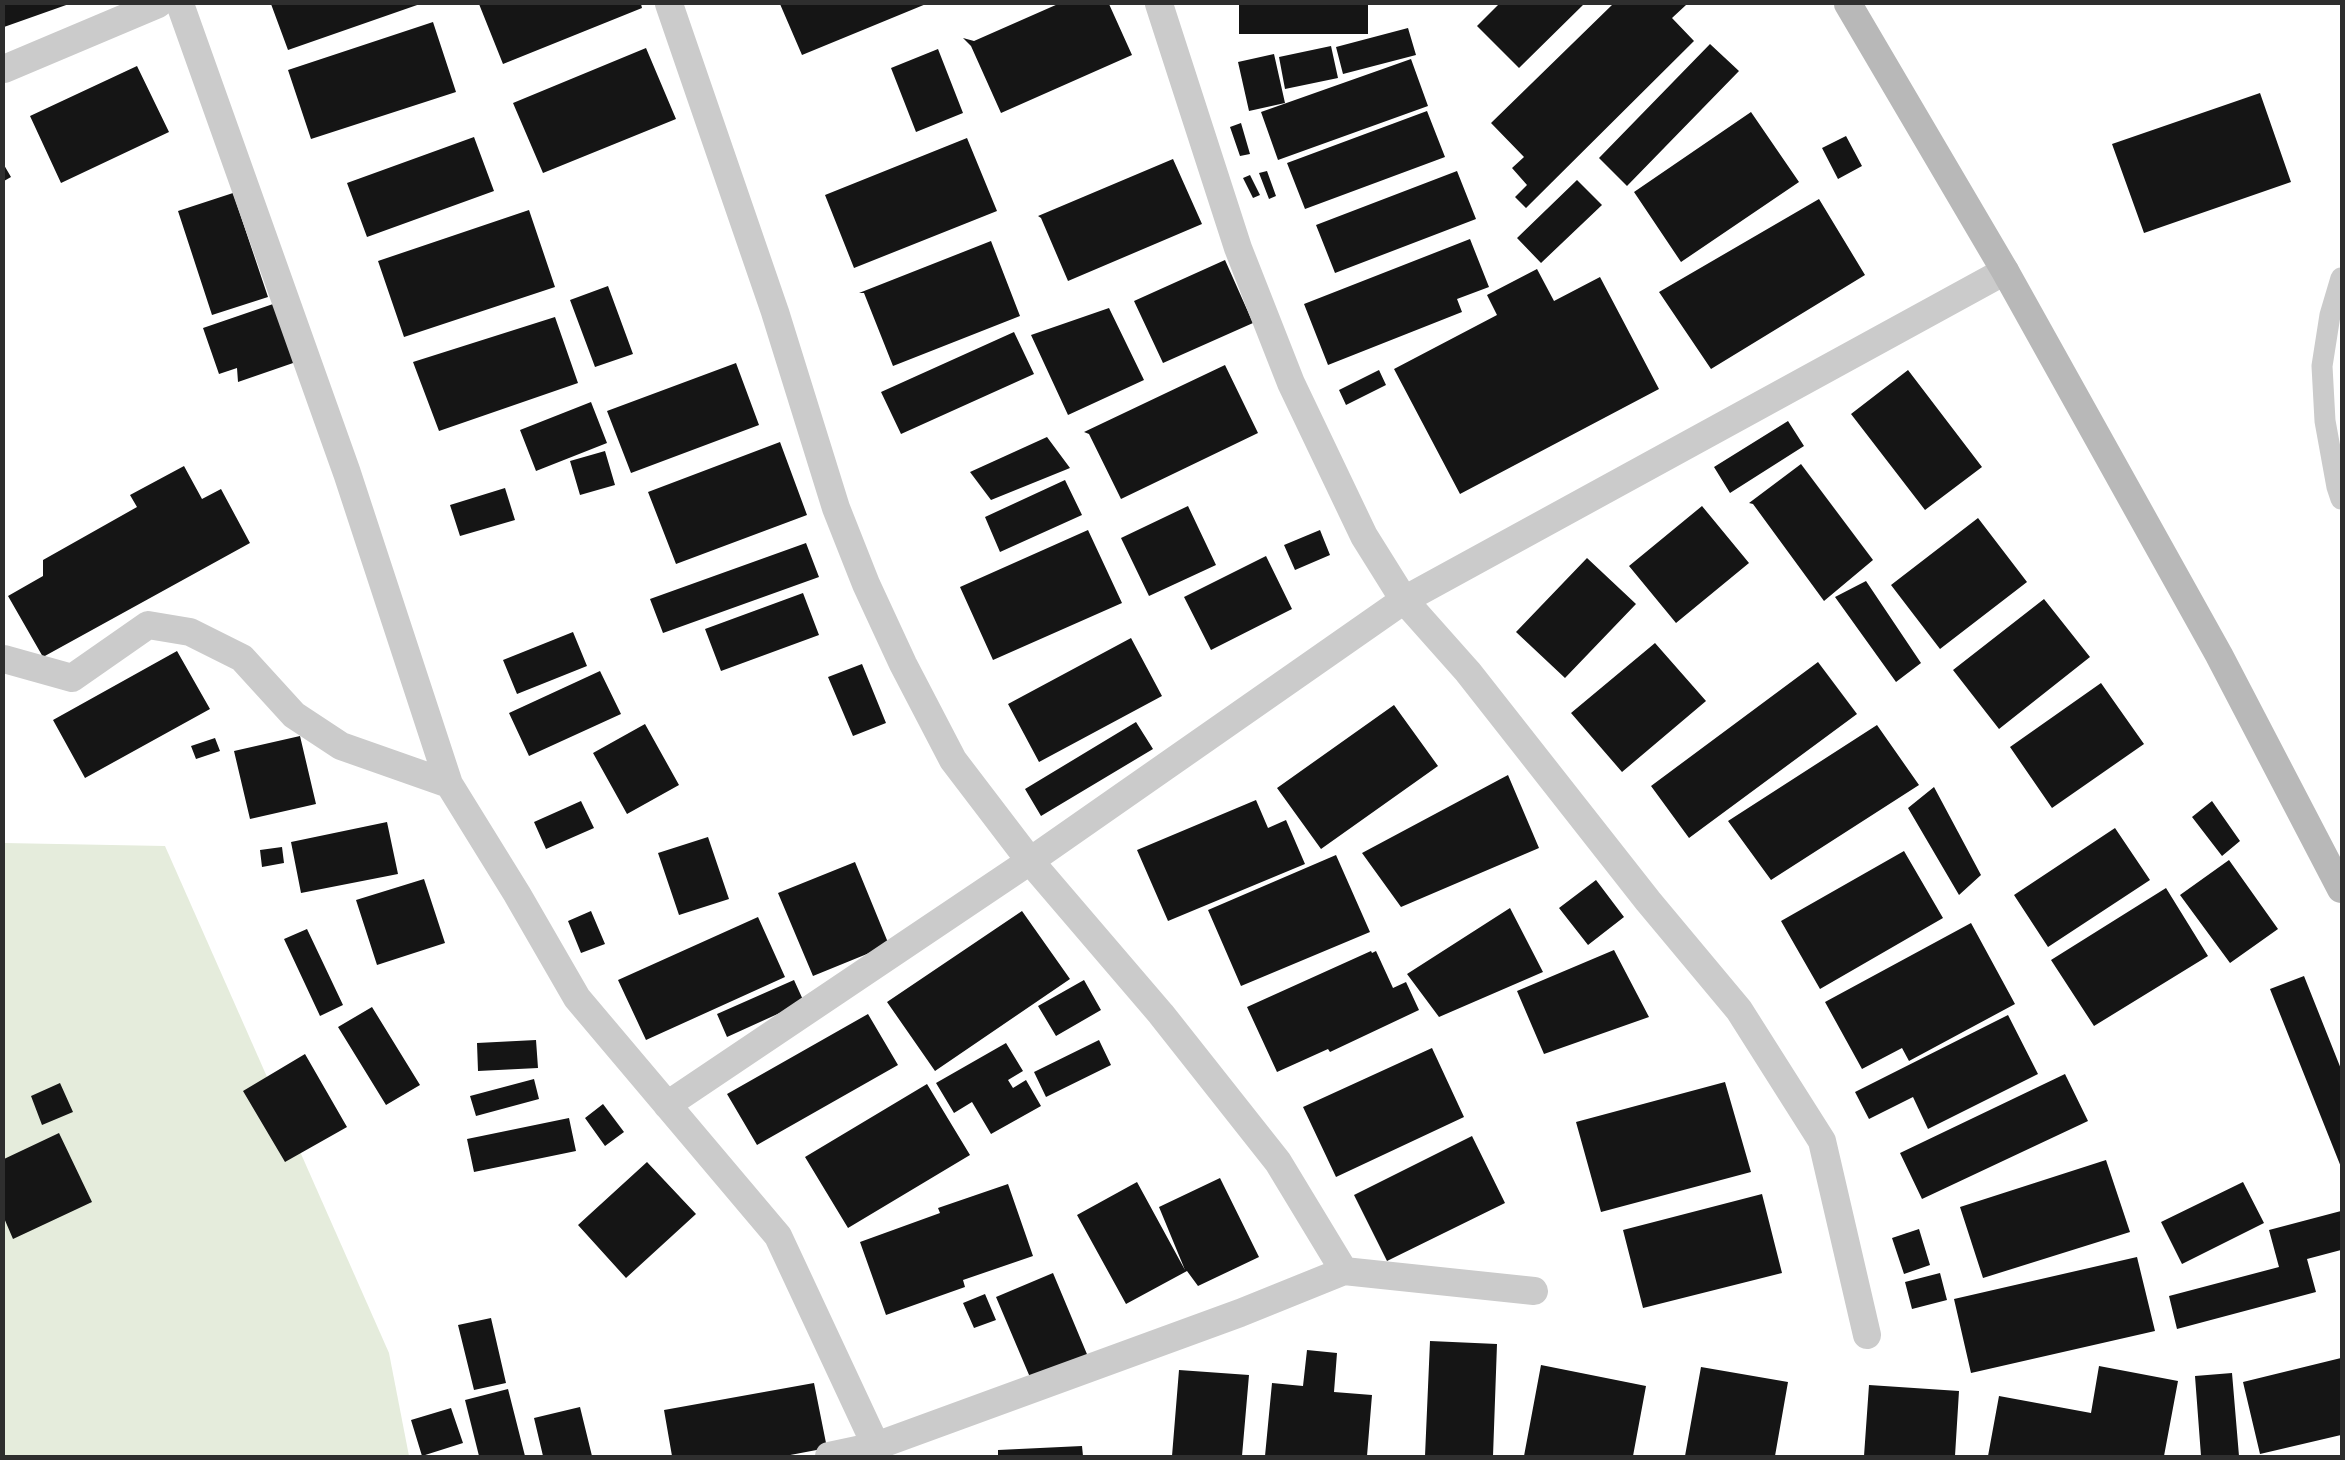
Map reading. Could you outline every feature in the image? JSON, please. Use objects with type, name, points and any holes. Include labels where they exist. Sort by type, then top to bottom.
[{"type":"main road","points":[[1848,4],[2006,271],[2219,655],[2341,888]]},
{"type":"street","points":[[4,68],[158,4]]},
{"type":"street","points":[[180,4],[343,464],[449,784],[517,894],[577,998],[778,1236],[876,1446]]},
{"type":"street","points":[[669,4],[775,312],[836,508],[866,584],[903,664],[953,760],[1030,861],[1161,1014],[1278,1162],[1344,1271]]},
{"type":"street","points":[[1160,4],[1238,248],[1291,383],[1364,536],[1404,600],[1468,672],[1648,901],[1739,1010],[1822,1141],[1867,1335]]},
{"type":"street","points":[[667,1106],[1030,861],[1404,600],[2006,271]]},
{"type":"street","points":[[4,659],[72,678],[148,626],[190,632],[242,658],[294,715],[341,746],[449,784]]},
{"type":"street","points":[[829,1456],[876,1446],[1240,1313],[1344,1271],[1534,1291]]},
{"type":"lane","points":[[2341,278],[2330,315],[2322,366],[2325,421],[2337,487],[2341,499]]},
{"type":"green space","points":[[4,843],[165,846],[389,1353],[409,1456],[4,1456]]},
{"type":"building","points":[[4,4],[69,4],[4,27]]},
{"type":"building","points":[[271,4],[420,4],[288,50]]},
{"type":"building","points":[[479,4],[641,4],[642,8],[503,64]]},
{"type":"building","points":[[780,4],[926,4],[802,55]]},
{"type":"building","points":[[1058,4],[1109,4],[1132,55],[1001,113],[971,46],[963,38],[974,41]]},
{"type":"building","points":[[1239,4],[1368,4],[1368,34],[1239,34]]},
{"type":"building","points":[[1499,4],[1584,4],[1519,68],[1477,26]]},
{"type":"building","points":[[1613,4],[1685,4],[1672,18],[1694,41],[1526,208],[1515,197],[1527,185],[1512,168],[1524,157],[1491,123]]},
{"type":"building","points":[[433,22],[456,92],[311,139],[288,70]]},
{"type":"building","points":[[1408,28],[1416,55],[1343,74],[1336,47]]},
{"type":"building","points":[[1710,44],[1739,71],[1627,186],[1599,158]]},
{"type":"building","points":[[1331,46],[1338,78],[1285,89],[1279,57]]},
{"type":"building","points":[[646,48],[676,119],[543,173],[513,103]]},
{"type":"building","points":[[938,49],[963,113],[916,132],[891,68]]},
{"type":"building","points":[[1274,54],[1285,103],[1249,111],[1238,62]]},
{"type":"building","points":[[1411,59],[1428,106],[1278,160],[1261,112]]},
{"type":"building","points":[[137,66],[169,132],[61,183],[30,116]]},
{"type":"building","points":[[2260,93],[2291,182],[2144,233],[2112,144]]},
{"type":"building","points":[[1427,111],[1445,157],[1305,209],[1287,163]]},
{"type":"building","points":[[1751,112],[1799,182],[1681,262],[1634,192]]},
{"type":"building","points":[[1241,123],[1250,154],[1240,156],[1230,127]]},
{"type":"building","points":[[1846,136],[1862,166],[1838,179],[1822,148]]},
{"type":"building","points":[[474,137],[494,191],[367,237],[347,183]]},
{"type":"building","points":[[967,138],[997,211],[854,268],[825,195]]},
{"type":"building","points":[[1173,159],[1202,224],[1068,281],[1041,218],[1038,216]]},
{"type":"building","points":[[4,165],[11,177],[4,181]]},
{"type":"building","points":[[1267,171],[1276,196],[1269,199],[1259,173]]},
{"type":"building","points":[[1457,171],[1476,219],[1335,273],[1316,225]]},
{"type":"building","points":[[1250,175],[1260,195],[1253,198],[1243,178]]},
{"type":"building","points":[[1577,180],[1602,205],[1541,263],[1517,238]]},
{"type":"building","points":[[233,193],[268,297],[212,315],[178,211]]},
{"type":"building","points":[[1819,199],[1865,275],[1711,369],[1659,292]]},
{"type":"building","points":[[529,210],[555,287],[404,337],[378,261]]},
{"type":"building","points":[[1470,239],[1489,287],[1457,299],[1462,312],[1328,365],[1304,304]]},
{"type":"building","points":[[991,241],[1020,316],[893,366],[864,293],[859,293]]},
{"type":"building","points":[[1225,260],[1253,323],[1163,363],[1134,301]]},
{"type":"building","points":[[1537,269],[1554,301],[1600,277],[1659,389],[1460,494],[1394,369],[1497,315],[1487,295]]},
{"type":"building","points":[[608,286],[633,354],[595,367],[570,300]]},
{"type":"building","points":[[276,303],[296,362],[238,382],[237,368],[219,374],[203,328]]},
{"type":"building","points":[[1109,308],[1144,380],[1068,415],[1031,335]]},
{"type":"building","points":[[555,317],[578,383],[439,431],[413,362]]},
{"type":"building","points":[[1014,332],[1034,374],[901,434],[881,392]]},
{"type":"building","points":[[736,363],[759,425],[631,473],[607,411]]},
{"type":"building","points":[[1225,365],[1258,433],[1121,499],[1089,434],[1084,432]]},
{"type":"building","points":[[1379,370],[1386,385],[1346,405],[1339,390]]},
{"type":"building","points":[[1908,370],[1982,467],[1925,510],[1851,414]]},
{"type":"building","points":[[591,402],[607,443],[536,471],[520,430]]},
{"type":"building","points":[[1788,421],[1804,446],[1730,493],[1714,467]]},
{"type":"building","points":[[1047,437],[1070,468],[991,500],[970,472]]},
{"type":"building","points":[[780,442],[807,515],[676,564],[648,492]]},
{"type":"building","points":[[605,451],[615,485],[580,495],[570,461]]},
{"type":"building","points":[[1801,464],[1873,560],[1824,601],[1753,504],[1749,503]]},
{"type":"building","points":[[184,466],[202,499],[221,489],[250,543],[43,657],[8,596],[43,576],[43,560],[137,507],[130,495]]},
{"type":"building","points":[[1065,480],[1082,515],[1000,552],[985,517]]},
{"type":"building","points":[[505,488],[515,520],[460,536],[450,505]]},
{"type":"building","points":[[1188,506],[1216,565],[1149,596],[1121,538]]},
{"type":"building","points":[[1702,506],[1749,563],[1676,623],[1629,566]]},
{"type":"building","points":[[1978,518],[2027,582],[1940,649],[1891,585]]},
{"type":"building","points":[[1088,530],[1122,603],[993,660],[960,587]]},
{"type":"building","points":[[1320,530],[1330,555],[1295,570],[1284,545]]},
{"type":"building","points":[[806,543],[819,577],[663,633],[650,599]]},
{"type":"building","points":[[1266,556],[1292,609],[1211,650],[1184,597]]},
{"type":"building","points":[[1587,558],[1636,604],[1565,678],[1516,632]]},
{"type":"building","points":[[1866,581],[1921,663],[1896,682],[1835,597]]},
{"type":"building","points":[[803,593],[819,635],[721,671],[705,629]]},
{"type":"building","points":[[2044,599],[2090,657],[1999,729],[1953,670]]},
{"type":"building","points":[[573,632],[587,666],[517,694],[503,660]]},
{"type":"building","points":[[1131,638],[1162,696],[1039,762],[1008,704]]},
{"type":"building","points":[[1655,643],[1706,701],[1622,772],[1571,713]]},
{"type":"building","points":[[177,651],[210,709],[85,778],[53,720]]},
{"type":"building","points":[[1818,662],[1857,714],[1689,838],[1651,786]]},
{"type":"building","points":[[862,664],[886,723],[853,736],[828,677]]},
{"type":"building","points":[[600,671],[621,714],[529,756],[509,713]]},
{"type":"building","points":[[2101,683],[2144,744],[2052,808],[2010,747]]},
{"type":"building","points":[[1394,705],[1438,766],[1321,849],[1277,788]]},
{"type":"building","points":[[1136,722],[1153,749],[1041,816],[1025,789]]},
{"type":"building","points":[[645,724],[679,785],[627,814],[593,753]]},
{"type":"building","points":[[1877,725],[1919,785],[1771,880],[1728,821]]},
{"type":"building","points":[[300,736],[316,804],[250,819],[234,751]]},
{"type":"building","points":[[215,738],[220,751],[196,759],[191,746]]},
{"type":"building","points":[[1508,775],[1539,848],[1401,907],[1362,853]]},
{"type":"building","points":[[1934,787],[1981,875],[1959,895],[1908,808]]},
{"type":"building","points":[[1256,800],[1268,828],[1286,820],[1305,864],[1168,921],[1137,850]]},
{"type":"building","points":[[581,801],[594,828],[546,849],[534,822]]},
{"type":"building","points":[[2212,801],[2240,841],[2222,856],[2192,817]]},
{"type":"building","points":[[387,822],[398,874],[301,893],[291,842]]},
{"type":"building","points":[[2115,828],[2150,880],[2048,947],[2014,895]]},
{"type":"building","points":[[708,837],[729,899],[679,915],[658,853]]},
{"type":"building","points":[[282,847],[284,863],[262,867],[260,850]]},
{"type":"building","points":[[1904,851],[1943,918],[1820,989],[1781,921]]},
{"type":"building","points":[[1336,855],[1370,932],[1241,986],[1208,910]]},
{"type":"building","points":[[2229,860],[2278,929],[2230,963],[2180,895]]},
{"type":"building","points":[[855,862],[889,945],[813,976],[778,893]]},
{"type":"building","points":[[424,879],[445,943],[377,965],[356,900]]},
{"type":"building","points":[[1596,880],[1624,917],[1588,945],[1559,908]]},
{"type":"building","points":[[2166,888],[2208,956],[2094,1026],[2051,960]]},
{"type":"building","points":[[1510,908],[1543,972],[1439,1017],[1407,974]]},
{"type":"building","points":[[591,911],[605,944],[581,953],[568,921]]},
{"type":"building","points":[[1022,911],[1070,979],[935,1071],[887,1002]]},
{"type":"building","points":[[758,917],[785,977],[646,1040],[618,980]]},
{"type":"building","points":[[1971,923],[2015,1004],[1909,1061],[1902,1048],[1862,1069],[1825,1002]]},
{"type":"building","points":[[307,929],[343,1005],[320,1016],[284,939]]},
{"type":"building","points":[[1614,950],[1649,1017],[1544,1054],[1517,991]]},
{"type":"building","points":[[1371,951],[1372,953],[1376,951],[1393,988],[1406,982],[1419,1010],[1330,1052],[1328,1049],[1277,1072],[1247,1007]]},
{"type":"building","points":[[2304,976],[2341,1069],[2341,1167],[2270,989]]},
{"type":"building","points":[[794,980],[804,1002],[727,1037],[717,1014]]},
{"type":"building","points":[[1084,980],[1101,1010],[1056,1036],[1038,1006]]},
{"type":"building","points":[[372,1007],[420,1085],[386,1105],[338,1027]]},
{"type":"building","points":[[868,1014],[898,1065],[757,1145],[727,1094]]},
{"type":"building","points":[[2008,1015],[2038,1074],[1928,1129],[1913,1097],[1869,1119],[1855,1092]]},
{"type":"building","points":[[536,1040],[538,1068],[478,1071],[477,1043]]},
{"type":"building","points":[[1099,1040],[1111,1065],[1046,1097],[1034,1072]]},
{"type":"building","points":[[1006,1043],[1023,1071],[1008,1080],[1013,1088],[1026,1080],[1041,1106],[991,1134],[972,1102],[954,1113],[936,1083]]},
{"type":"building","points":[[1432,1048],[1464,1117],[1336,1177],[1303,1107]]},
{"type":"building","points":[[305,1054],[347,1127],[285,1162],[243,1091]]},
{"type":"building","points":[[2065,1074],[2088,1121],[1922,1199],[1900,1153]]},
{"type":"building","points":[[534,1079],[539,1099],[476,1116],[470,1096]]},
{"type":"building","points":[[1725,1082],[1751,1172],[1601,1212],[1576,1122]]},
{"type":"building","points":[[60,1083],[73,1112],[42,1125],[31,1096]]},
{"type":"building","points":[[927,1084],[970,1155],[848,1228],[805,1157]]},
{"type":"building","points":[[603,1104],[624,1132],[605,1146],[585,1118]]},
{"type":"building","points":[[569,1118],[576,1151],[474,1172],[467,1139]]},
{"type":"building","points":[[59,1133],[92,1202],[13,1239],[4,1218],[4,1159]]},
{"type":"building","points":[[1472,1136],[1505,1203],[1387,1261],[1354,1195]]},
{"type":"building","points":[[2106,1160],[2130,1232],[1983,1278],[1960,1207]]},
{"type":"building","points":[[647,1162],[696,1214],[626,1278],[578,1225]]},
{"type":"building","points":[[1220,1178],[1259,1257],[1198,1286],[1187,1271],[1126,1304],[1077,1215],[1137,1182],[1185,1270],[1159,1207]]},
{"type":"building","points":[[2243,1182],[2264,1223],[2182,1264],[2161,1222]]},
{"type":"building","points":[[1008,1184],[1033,1256],[963,1280],[965,1287],[886,1315],[860,1242],[940,1213],[938,1208]]},
{"type":"building","points":[[1762,1194],[1782,1273],[1643,1308],[1623,1230]]},
{"type":"building","points":[[2341,1211],[2341,1250],[2307,1259],[2316,1292],[2177,1329],[2169,1296],[2279,1267],[2269,1230]]},
{"type":"building","points":[[1919,1229],[1930,1265],[1904,1274],[1892,1238]]},
{"type":"building","points":[[2137,1257],[2155,1331],[1971,1373],[1954,1299]]},
{"type":"building","points":[[1053,1273],[1089,1359],[1032,1382],[996,1297]]},
{"type":"building","points":[[1940,1273],[1947,1300],[1912,1309],[1905,1282]]},
{"type":"building","points":[[985,1294],[996,1320],[974,1328],[963,1303]]},
{"type":"building","points":[[491,1318],[506,1383],[474,1390],[458,1325]]},
{"type":"building","points":[[1430,1341],[1497,1344],[1493,1456],[1425,1456]]},
{"type":"building","points":[[1307,1350],[1337,1353],[1334,1392],[1372,1395],[1367,1456],[1265,1456],[1272,1383],[1303,1386]]},
{"type":"building","points":[[2341,1358],[2341,1435],[2260,1454],[2243,1382]]},
{"type":"building","points":[[1541,1365],[1646,1386],[1633,1456],[1524,1456]]},
{"type":"building","points":[[2099,1366],[2178,1381],[2164,1456],[1988,1456],[1999,1396],[2091,1413]]},
{"type":"building","points":[[1701,1367],[1788,1382],[1775,1456],[1685,1456]]},
{"type":"building","points":[[1179,1370],[1249,1375],[1242,1456],[1172,1456]]},
{"type":"building","points":[[2232,1373],[2239,1456],[2201,1456],[2195,1376]]},
{"type":"building","points":[[814,1383],[827,1448],[785,1456],[672,1456],[664,1410]]},
{"type":"building","points":[[1869,1385],[1959,1391],[1955,1456],[1864,1456]]},
{"type":"building","points":[[508,1389],[525,1456],[479,1456],[465,1400]]},
{"type":"building","points":[[580,1407],[592,1456],[543,1456],[534,1418]]},
{"type":"building","points":[[451,1408],[463,1443],[422,1456],[411,1420]]},
{"type":"building","points":[[1082,1446],[1083,1456],[998,1456],[998,1450]]}]
